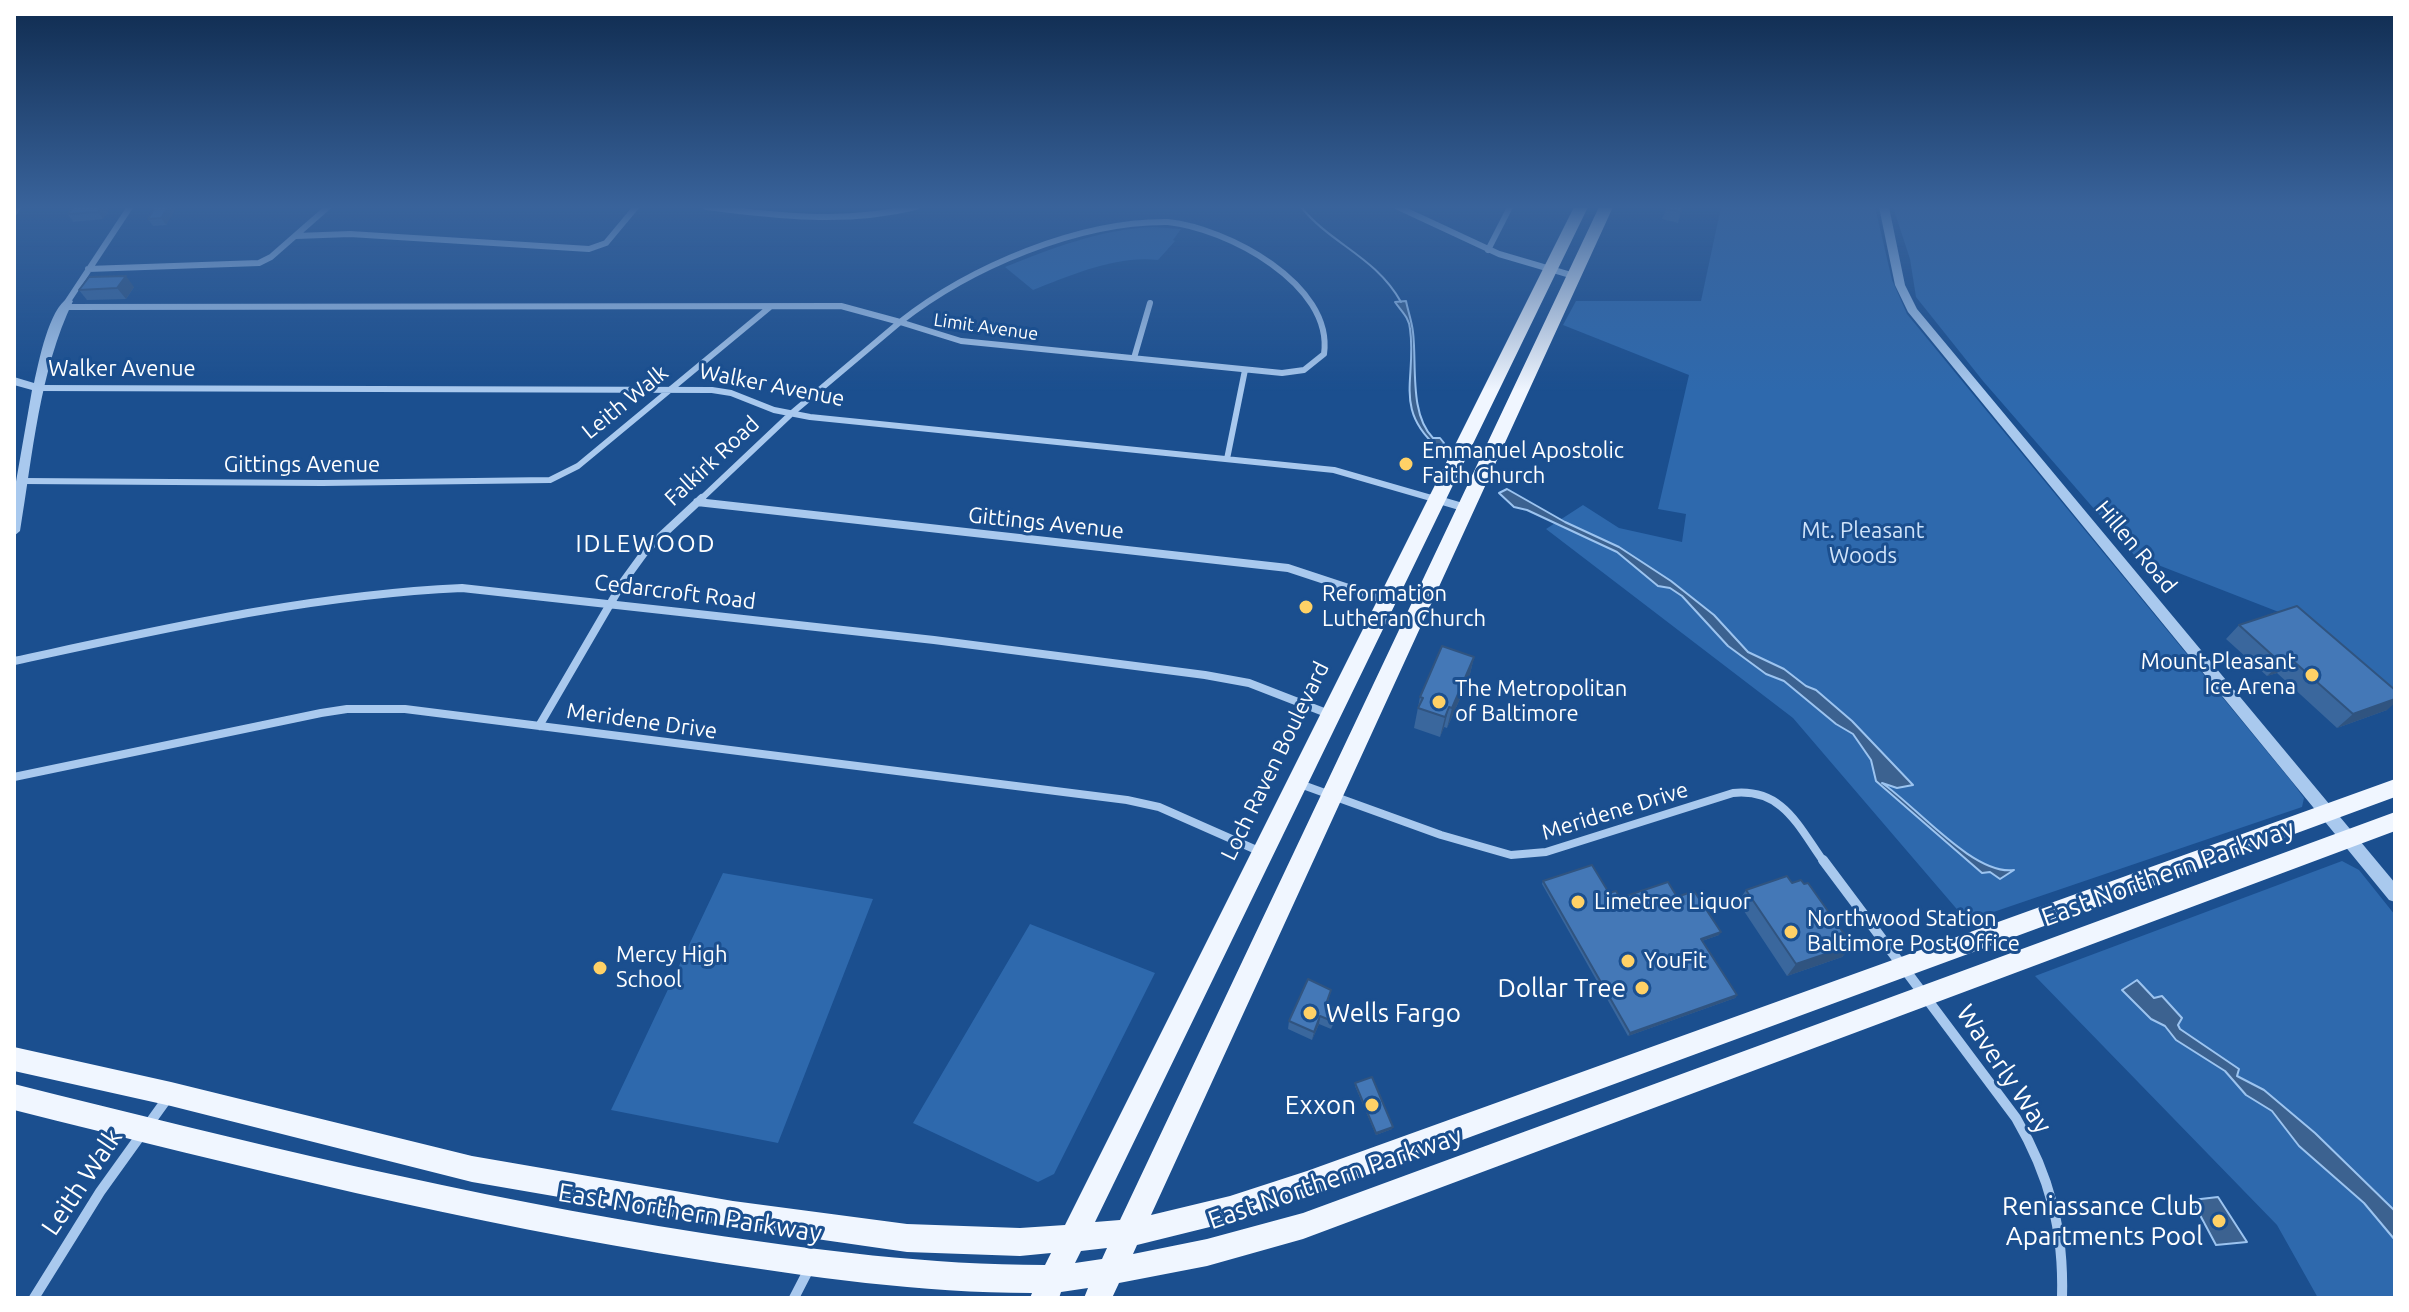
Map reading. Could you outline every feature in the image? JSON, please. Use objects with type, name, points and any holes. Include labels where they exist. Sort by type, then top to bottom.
[{"type":"main road","points":[[1098,1298],[1578,268]]},
{"type":"main road","name":"Loch Raven Boulevard","points":[[1048,1288],[1549,269]]},
{"type":"main road","name":"East Northern Parkway","points":[[14,1059],[171,1094],[472,1169],[733,1214],[907,1238],[1020,1242],[1130,1233],[1230,1209],[1307,1184],[2395,788]]},
{"type":"main road","name":"East Northern Parkway","points":[[14,1097],[454,1203],[577,1227],[812,1263],[1048,1288],[1111,1271],[1167,1263],[1303,1226],[2395,821]]},
{"type":"street","points":[[14,531],[38,388],[53,332],[88,269],[113,268]]},
{"type":"street","name":"Falkirk Road","points":[[539,726],[610,602],[647,549],[792,413],[899,322],[964,277],[985,268]]},
{"type":"street","name":"Falkirk Road","points":[[1275,268],[1291,277],[1317,318],[1326,345],[1324,354]]},
{"type":"street","name":"Hillen Road","points":[[1895,268],[1904,299],[1912,310],[2395,895]]},
{"type":"street","points":[[1549,269],[1574,276]]},
{"type":"street","points":[[1134,358],[1150,303]]},
{"type":"street","name":"Limit Avenue","points":[[67,304],[859,308],[930,335],[961,341],[1245,370],[1293,372],[1311,366],[1324,354]]},
{"type":"street","name":"Leith Walk","points":[[578,466],[770,306]]},
{"type":"street","points":[[1227,459],[1245,370]]},
{"type":"street","name":"Walker Avenue","points":[[14,381],[38,388],[673,389],[731,393],[792,413],[1346,472],[1467,508]]},
{"type":"street","name":"Gittings Avenue","points":[[23,481],[521,482],[560,477],[578,466]]},
{"type":"street","name":"Gittings Avenue","points":[[697,502],[1288,568],[1385,600]]},
{"type":"street","name":"Cedarcroft Road","points":[[14,661],[277,607],[398,590],[475,588],[1205,675],[1249,683],[1329,714]]},
{"type":"street","name":"Meridene Drive","points":[[14,777],[347,709],[405,709],[1127,800],[1159,807],[1261,852]]},
{"type":"street","name":"Meridene Drive","points":[[1295,782],[1441,835],[1511,855],[1546,852],[1733,793],[1746,791],[1764,794]]},
{"type":"street","name":"Waverly Way","points":[[1764,794],[1774,799],[1800,827],[2016,1118],[2042,1169],[2063,1254],[2062,1298]]},
{"type":"street","name":"Leith Walk","points":[[34,1298],[94,1202],[171,1094]]},
{"type":"street","points":[[794,1298],[812,1263]]},
{"type":"green space","points":[[1006,268],[1093,268],[1078,273],[1033,290]]},
{"type":"green space","name":"Mt. Pleasant Woods","points":[[1708,268],[1889,268],[1907,314],[2292,782],[2304,798],[2302,807],[1967,921],[1793,718],[1546,529],[1583,505],[1619,528],[1682,542],[1686,514],[1658,509],[1689,375],[1563,325],[1576,301],[1701,301]]},
{"type":"green space","points":[[1911,268],[2395,268],[2395,692],[2289,616],[2135,556],[1983,381],[1916,297]]},
{"type":"green space","points":[[2342,861],[2359,870],[2395,915],[2395,1298],[2318,1298],[2277,1225],[2035,976]]},
{"type":"green space","points":[[723,873],[873,899],[778,1143],[611,1110]]},
{"type":"green space","points":[[1030,924],[1155,973],[1054,1174],[1038,1182],[913,1123]]},
{"type":"shaded area","points":[[1406,301],[1413,332],[1417,402],[1425,428],[1433,438],[1440,438],[1444,443],[1437,447],[1423,433],[1411,405],[1410,329],[1395,302]]},
{"type":"shaded area","points":[[1507,489],[1565,522],[1619,547],[1671,581],[1714,615],[1748,652],[1784,669],[1816,690],[1852,721],[1913,785],[1897,788],[1882,783],[1946,837],[1981,862],[1998,869],[2014,870],[2000,879],[1990,872],[1982,873],[1876,781],[1871,760],[1853,734],[1836,724],[1784,681],[1766,674],[1728,646],[1682,596],[1670,588],[1658,586],[1617,552],[1527,510],[1514,507],[1499,493]]},
{"type":"shaded area","points":[[2137,980],[2154,998],[2162,996],[2182,1018],[2178,1025],[2180,1029],[2239,1069],[2237,1076],[2264,1090],[2315,1133],[2395,1211],[2395,1240],[2364,1203],[2299,1146],[2272,1111],[2246,1095],[2225,1071],[2176,1040],[2165,1026],[2151,1019],[2122,990]]},
{"type":"shaded area","name":"Reniassance Club Apartments Pool","points":[[2218,1197],[2247,1242],[2216,1245],[2192,1200]]},
{"type":"building","points":[[126,276],[117,288],[79,290],[89,277]]},
{"type":"building","points":[[2297,606],[2395,690],[2395,699],[2353,714],[2291,659],[2281,663],[2239,625]]},
{"type":"building","points":[[1442,646],[1474,657],[1445,717],[1418,708]]},
{"type":"building","points":[[1592,865],[1609,893],[1616,891],[1620,898],[1668,882],[1677,897],[1694,891],[1721,932],[1701,939],[1737,995],[1630,1033],[1543,881]]},
{"type":"building","name":"Northwood Station Baltimore Post Office","points":[[1787,876],[1792,883],[1801,880],[1804,884],[1808,883],[1852,945],[1796,964],[1746,890]]},
{"type":"building","name":"Wells Fargo","points":[[1308,979],[1331,990],[1326,1004],[1337,1009],[1332,1021],[1320,1016],[1314,1032],[1289,1021]]},
{"type":"building","name":"Exxon","points":[[1372,1077],[1393,1127],[1376,1133],[1355,1083]]},
{"type":"waterway","points":[[1373,268],[1401,302]]},
{"type":"place","name":"Emmanuel Apostolic Faith Church","points":[[1406,464]]},
{"type":"place","name":"Reformation Lutheran Church","points":[[1306,607]]},
{"type":"place","name":"Mount Pleasant Ice Arena","points":[[2312,675]]},
{"type":"place","name":"The Metropolitan of Baltimore","points":[[1439,702]]},
{"type":"place","name":"Limetree Liquor","points":[[1578,902]]},
{"type":"place","name":"Northwood Station Baltimore Post Office","points":[[1791,932]]},
{"type":"place","name":"YouFit","points":[[1628,961]]},
{"type":"place","name":"Mercy High School","points":[[600,968]]},
{"type":"place","name":"Dollar Tree","points":[[1642,988]]},
{"type":"place","name":"Wells Fargo","points":[[1310,1013]]},
{"type":"place","name":"Exxon","points":[[1372,1105]]},
{"type":"place","name":"Reniassance Club Apartments Pool","points":[[2219,1221]]},
{"type":"district","name":"IDLEWOOD","points":[[646,544]]}]
